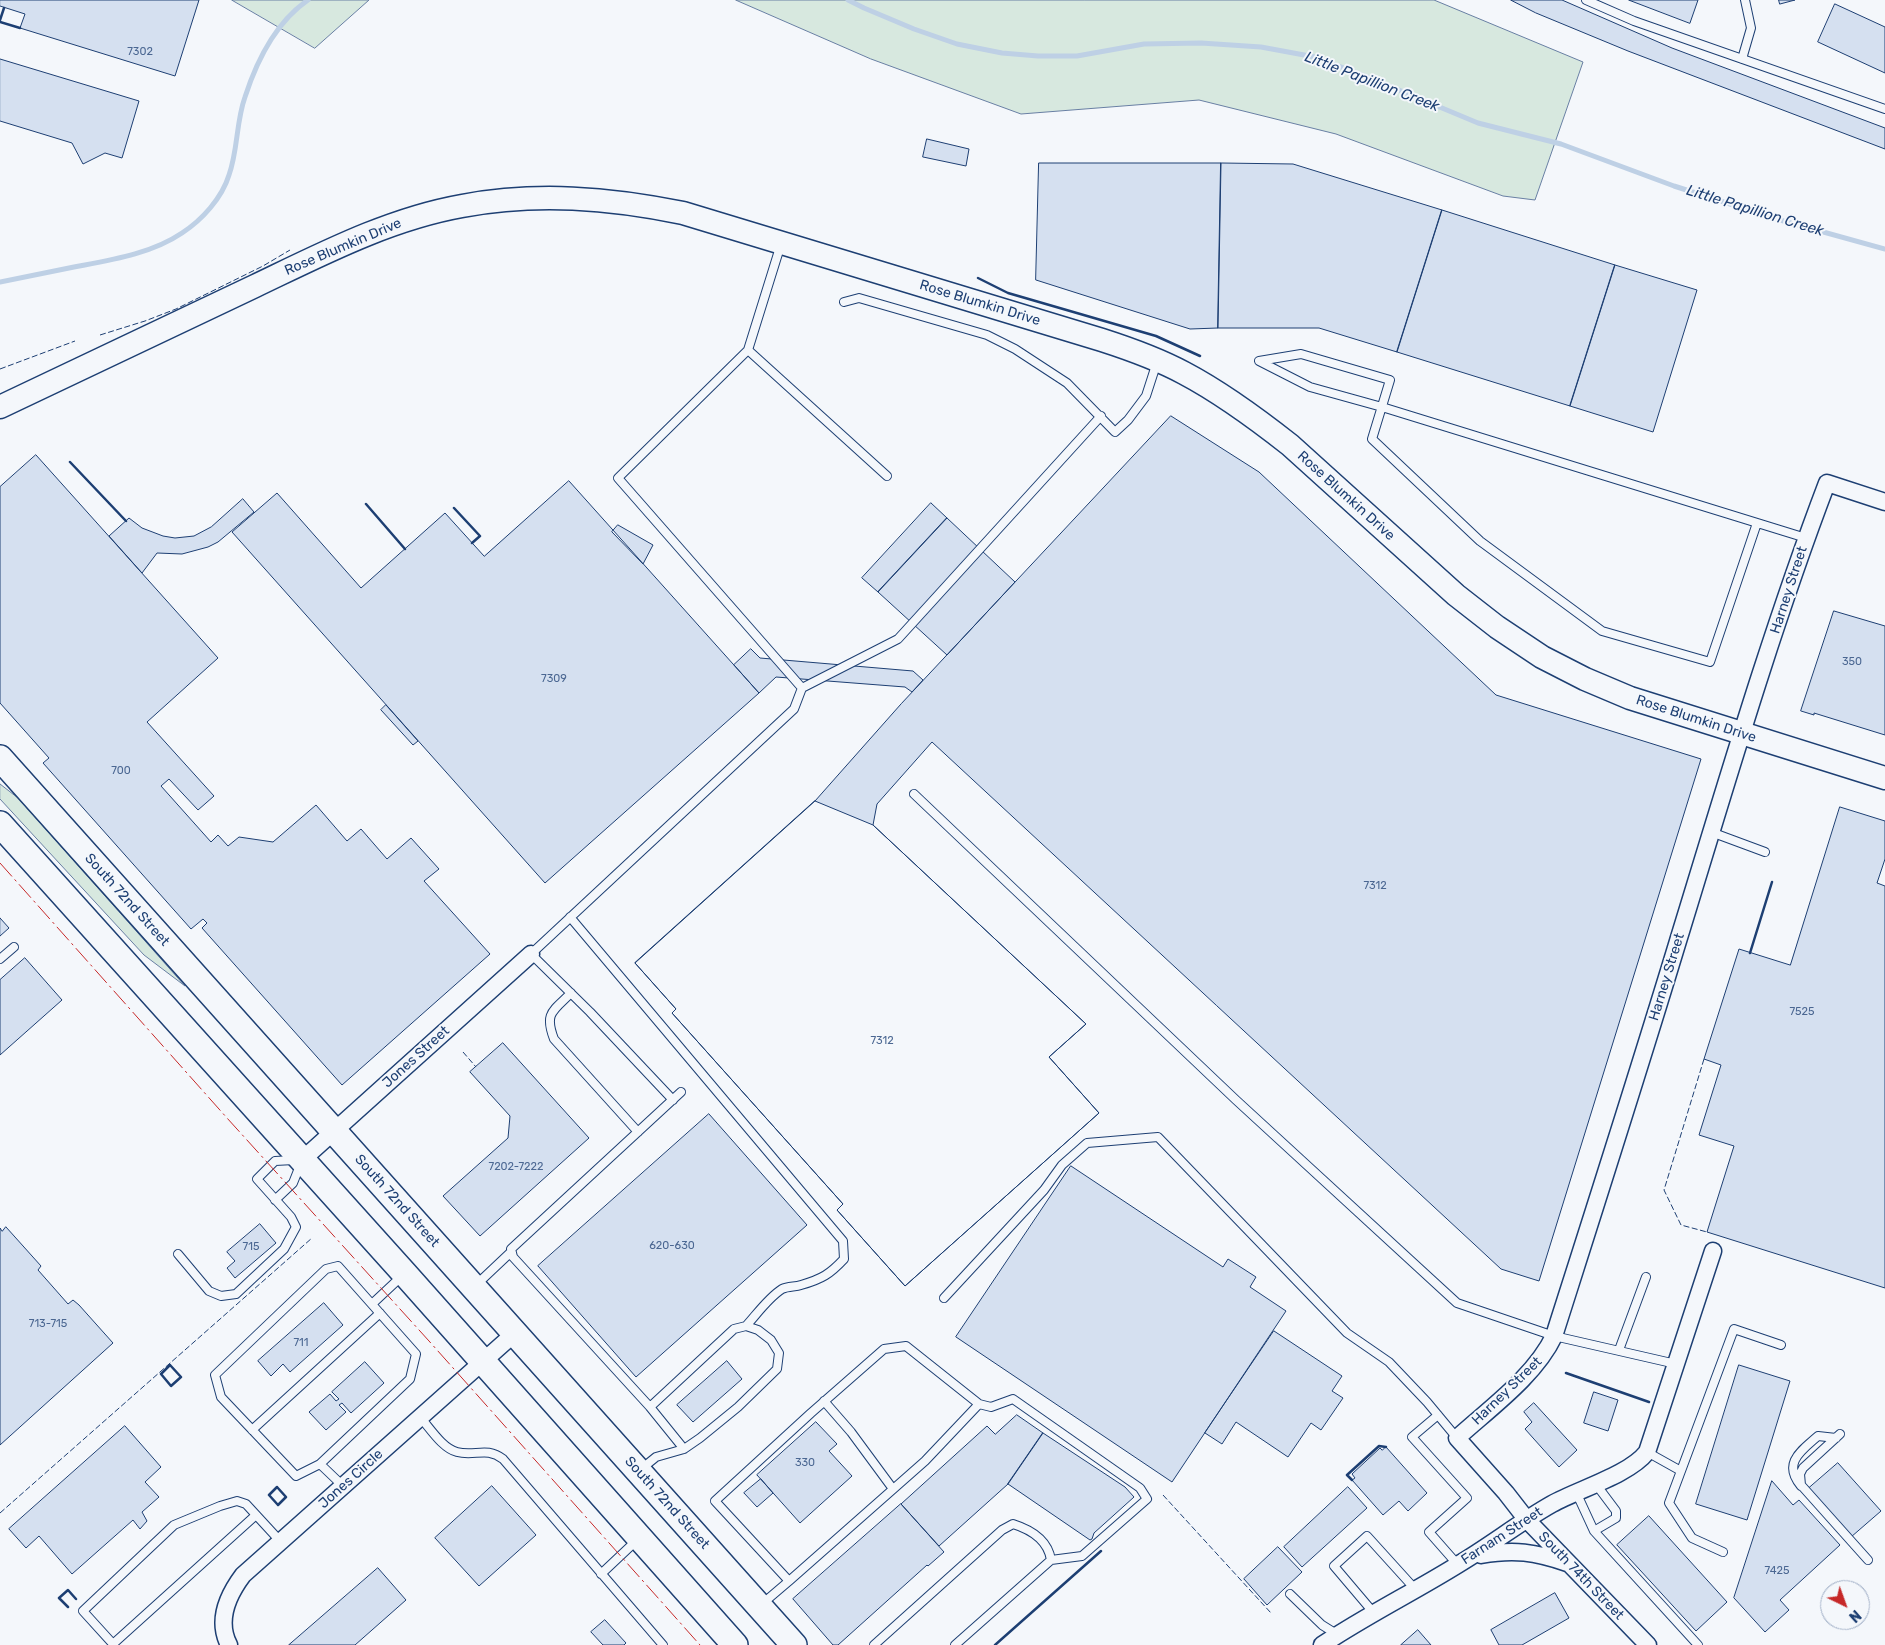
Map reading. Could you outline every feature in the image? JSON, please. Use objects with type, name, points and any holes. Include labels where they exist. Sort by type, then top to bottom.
[{"type":"main road","name":"Rose Blumkin Drive","points":[[0,407],[355,239],[429,213],[463,206],[527,198],[586,198],[618,201],[683,212],[1102,340],[1133,350],[1183,372],[1262,423],[1290,445],[1456,595],[1521,644],[1564,669],[1608,689],[1741,734],[1885,778]]},
{"type":"main road","name":"South 72nd Street","points":[[0,758],[794,1645]]},
{"type":"main road","points":[[0,824],[405,1274],[735,1645]]},
{"type":"street","name":"Harney Street","points":[[1457,1438],[1532,1369],[1548,1349],[1554,1336],[1632,1093],[1741,734],[1806,538],[1827,483],[1885,502]]},
{"type":"street","name":"Jones Street","points":[[302,1160],[531,954]]},
{"type":"street","points":[[1647,1452],[1713,1250]]},
{"type":"street","name":"Jones Circle","points":[[229,1645],[224,1628],[224,1614],[227,1601],[244,1575],[515,1333]]},
{"type":"street","name":"South 74th Street","points":[[1457,1438],[1506,1493],[1527,1520],[1648,1645]]},
{"type":"street","name":"Farnam Street","points":[[1322,1645],[1342,1640],[1373,1612],[1465,1561],[1550,1505],[1627,1469],[1640,1460],[1647,1452]]},
{"type":"street","points":[[1465,1561],[1506,1550],[1534,1553],[1569,1564]]},
{"type":"lane","points":[[1586,0],[1634,21],[1885,109]]},
{"type":"lane","points":[[1742,59],[1751,28],[1745,0]]},
{"type":"lane","points":[[781,243],[748,350],[618,478],[802,688]]},
{"type":"lane","points":[[844,302],[859,298],[987,335],[1015,349],[1067,383],[1116,432],[1128,420],[1146,396],[1157,362]]},
{"type":"lane","points":[[748,350],[887,476]]},
{"type":"lane","points":[[1757,523],[1710,662],[1602,631],[1480,542],[1372,439],[1382,407],[1390,380],[1301,354],[1259,360],[1310,387],[1382,407],[1806,538]]},
{"type":"lane","points":[[673,1100],[531,954],[794,708],[802,688],[898,639],[1101,416]]},
{"type":"lane","points":[[914,794],[1236,1100],[1457,1303],[1554,1336],[1676,1364]]},
{"type":"lane","points":[[1711,832],[1765,852]]},
{"type":"lane","points":[[570,917],[843,1241],[844,1259],[836,1268],[824,1278],[800,1286],[784,1288],[773,1296],[746,1326]]},
{"type":"lane","points":[[0,960],[14,947]]},
{"type":"lane","points":[[571,993],[550,1014],[549,1026],[554,1039],[638,1132]]},
{"type":"lane","points":[[474,1287],[511,1252],[511,1249],[680,1092]]},
{"type":"lane","points":[[944,1298],[1044,1190],[1062,1165],[1086,1143],[1158,1136],[1347,1333],[1389,1362],[1457,1438]]},
{"type":"lane","points":[[178,1254],[209,1291],[221,1296],[236,1294],[284,1249],[296,1227],[291,1217],[275,1200],[257,1179],[275,1161],[302,1160],[293,1183],[275,1200]]},
{"type":"lane","points":[[511,1252],[513,1257],[650,1407],[684,1449]]},
{"type":"lane","points":[[338,1266],[380,1313],[416,1354],[410,1380],[320,1464],[296,1476],[221,1397],[214,1375],[326,1269],[338,1266]]},
{"type":"lane","points":[[372,1304],[405,1274]]},
{"type":"lane","points":[[1619,1350],[1646,1277]]},
{"type":"lane","points":[[252,1430],[380,1313]]},
{"type":"lane","points":[[638,1471],[656,1457],[684,1449],[734,1410],[777,1369],[778,1353],[771,1340],[758,1330],[746,1326],[734,1329],[650,1407]]},
{"type":"lane","points":[[1723,1552],[1692,1538],[1669,1503],[1734,1330],[1781,1345]]},
{"type":"lane","points":[[788,1581],[715,1501],[884,1349],[906,1346],[979,1404],[990,1407],[1013,1399],[1140,1488],[1147,1499],[1082,1556],[1051,1560],[955,1645]]},
{"type":"lane","points":[[824,1401],[851,1432],[893,1489]]},
{"type":"lane","points":[[759,1606],[925,1461],[979,1404]]},
{"type":"lane","points":[[1438,1416],[1412,1438],[1467,1498],[1429,1532],[1465,1561]]},
{"type":"lane","points":[[420,1417],[447,1448],[458,1453],[488,1451],[497,1454],[503,1459],[663,1645]]},
{"type":"lane","points":[[1806,1492],[1800,1482],[1800,1474],[1803,1468],[1838,1436],[1818,1436],[1796,1456],[1792,1469],[1796,1481],[1806,1492],[1868,1560]]},
{"type":"lane","points":[[1647,1452],[1681,1471]]},
{"type":"lane","points":[[320,1464],[343,1486]]},
{"type":"lane","points":[[1594,1483],[1616,1511],[1616,1518],[1594,1531]]},
{"type":"lane","points":[[1576,1492],[1594,1531],[1698,1645]]},
{"type":"lane","points":[[256,1515],[113,1644],[83,1610],[174,1525],[237,1501],[246,1504],[281,1542]]},
{"type":"lane","points":[[874,1645],[1002,1530],[1014,1524],[1029,1529],[1049,1548],[1051,1560]]},
{"type":"lane","points":[[1373,1612],[1334,1566],[1367,1536],[1415,1589]]},
{"type":"lane","points":[[601,1574],[640,1538]]},
{"type":"lane","points":[[1290,1594],[1322,1625],[1342,1640]]},
{"type":"shaded area","points":[[232,0],[369,0],[315,48]]},
{"type":"shaded area","points":[[736,0],[1434,0],[1583,62],[1535,200],[1503,196],[1336,134],[1199,100],[1021,114],[871,59]]},
{"type":"shaded area","points":[[0,784],[18,798],[185,986],[144,955],[0,799]]},
{"type":"building","points":[[0,0],[199,0],[175,76],[20,28],[25,14],[0,6]]},
{"type":"building","points":[[1511,0],[1562,0],[1672,48],[1885,128],[1885,149],[1628,51],[1536,13]]},
{"type":"building","points":[[1629,0],[1698,0],[1690,23]]},
{"type":"building","points":[[1779,0],[1795,0],[1780,4]]},
{"type":"building","points":[[1835,4],[1885,27],[1885,73],[1818,42]]},
{"type":"building","points":[[0,59],[139,101],[122,158],[105,153],[83,164],[72,143],[0,121]]},
{"type":"building","points":[[927,139],[969,149],[966,166],[923,157]]},
{"type":"building","points":[[1039,163],[1221,163],[1218,328],[1190,329],[1036,280]]},
{"type":"building","points":[[1221,163],[1293,164],[1442,210],[1397,352],[1319,328],[1218,328]]},
{"type":"building","points":[[1442,210],[1615,265],[1570,406],[1397,352]]},
{"type":"building","points":[[1615,265],[1697,290],[1653,432],[1570,406]]},
{"type":"building","points":[[1171,416],[1259,472],[1496,695],[1701,759],[1539,1281],[1501,1269],[932,742],[877,804],[873,825],[1086,1024],[1049,1057],[1099,1113],[905,1286],[837,1210],[843,1204],[672,1013],[676,1009],[635,963],[815,801],[901,704]]},
{"type":"building","points":[[36,455],[218,658],[147,722],[214,796],[198,810],[169,779],[161,786],[211,842],[218,835],[228,846],[239,837],[273,842],[316,805],[347,841],[361,829],[387,859],[411,838],[439,869],[424,881],[490,954],[342,1085],[202,928],[207,923],[203,919],[191,929],[43,763],[49,758],[0,703],[0,487]]},
{"type":"building","points":[[569,481],[759,693],[545,883],[232,532],[277,493],[361,588],[445,513],[484,556]]},
{"type":"building","points":[[243,499],[254,512],[218,542],[208,547],[182,554],[157,553],[142,573],[109,536],[129,518],[142,528],[163,536],[175,538],[194,536],[211,527]]},
{"type":"building","points":[[931,503],[947,518],[878,592],[862,578]]},
{"type":"building","points":[[947,518],[1015,582],[947,655],[878,592]]},
{"type":"building","points":[[618,525],[653,545],[643,564],[612,532]]},
{"type":"building","points":[[1834,611],[1885,626],[1885,735],[1814,713],[1814,715],[1801,711]]},
{"type":"building","points":[[751,649],[760,658],[913,671],[923,680],[912,692],[905,687],[776,677],[759,693],[734,665]]},
{"type":"building","points":[[386,705],[418,741],[413,745],[381,710]]},
{"type":"building","points":[[815,801],[873,825],[1086,1024],[1049,1057],[1099,1113],[905,1286],[837,1210],[843,1204],[672,1013],[676,1009],[635,963]]},
{"type":"building","points":[[1840,807],[1885,821],[1885,859],[1877,883],[1885,886],[1885,1288],[1707,1232],[1734,1146],[1699,1135],[1721,1065],[1704,1059],[1739,949],[1790,965]]},
{"type":"building","points":[[0,918],[9,928],[0,936]]},
{"type":"building","points":[[25,958],[62,1000],[0,1055],[0,980]]},
{"type":"building","points":[[503,1043],[589,1138],[480,1236],[443,1196],[508,1138],[510,1116],[470,1072]]},
{"type":"building","points":[[709,1114],[807,1225],[636,1377],[538,1266]]},
{"type":"building","points":[[1071,1166],[1223,1267],[1228,1259],[1256,1277],[1250,1287],[1286,1311],[1172,1482],[956,1337]]},
{"type":"building","points":[[260,1224],[276,1243],[235,1278],[227,1268],[235,1261],[227,1252]]},
{"type":"building","points":[[6,1227],[41,1266],[38,1270],[68,1304],[73,1300],[79,1305],[113,1343],[0,1445],[0,1228],[2,1231]]},
{"type":"building","points":[[324,1303],[343,1325],[290,1372],[283,1364],[271,1376],[258,1361]]},
{"type":"building","points":[[1274,1331],[1342,1376],[1332,1391],[1343,1398],[1321,1430],[1311,1423],[1288,1457],[1236,1422],[1222,1444],[1205,1433]]},
{"type":"building","points":[[727,1361],[742,1379],[693,1422],[677,1405]]},
{"type":"building","points":[[365,1362],[384,1383],[351,1413],[342,1403],[339,1405],[346,1412],[326,1430],[309,1412],[330,1394],[336,1401],[339,1399],[332,1392]]},
{"type":"building","points":[[1739,1365],[1790,1381],[1747,1520],[1696,1504]]},
{"type":"building","points":[[1594,1392],[1618,1400],[1608,1431],[1584,1423]]},
{"type":"building","points":[[1534,1403],[1577,1450],[1559,1467],[1525,1429],[1532,1422],[1524,1412]]},
{"type":"building","points":[[1017,1415],[1043,1433],[1008,1484],[939,1546],[901,1504],[987,1426],[995,1434]]},
{"type":"building","points":[[816,1422],[837,1444],[829,1451],[852,1476],[800,1523],[757,1475]]},
{"type":"building","points":[[125,1426],[161,1467],[145,1482],[159,1497],[142,1512],[147,1521],[140,1529],[133,1520],[72,1574],[39,1536],[26,1548],[9,1529]]},
{"type":"building","points":[[1043,1433],[1125,1487],[1134,1497],[1094,1533],[1090,1540],[1008,1484]]},
{"type":"building","points":[[1386,1447],[1427,1493],[1408,1511],[1399,1501],[1383,1515],[1352,1480],[1355,1478],[1352,1474],[1380,1448],[1382,1450]]},
{"type":"building","points":[[1838,1463],[1881,1511],[1851,1537],[1808,1489]]},
{"type":"building","points":[[761,1479],[773,1493],[757,1507],[744,1493]]},
{"type":"building","points":[[1772,1481],[1793,1505],[1799,1500],[1840,1545],[1780,1600],[1789,1610],[1765,1632],[1734,1598]]},
{"type":"building","points":[[492,1486],[536,1535],[479,1586],[435,1538]]},
{"type":"building","points":[[1348,1487],[1367,1508],[1302,1567],[1284,1547]]},
{"type":"building","points":[[901,1504],[944,1552],[838,1645],[833,1645],[793,1599]]},
{"type":"building","points":[[1649,1516],[1727,1602],[1696,1631],[1617,1545]]},
{"type":"building","points":[[1278,1547],[1302,1572],[1267,1605],[1244,1579]]},
{"type":"building","points":[[378,1568],[406,1600],[355,1645],[289,1645]]},
{"type":"building","points":[[1555,1593],[1569,1618],[1522,1645],[1499,1645],[1491,1630]]},
{"type":"building","points":[[605,1620],[626,1643],[624,1645],[603,1645],[591,1632]]},
{"type":"building","points":[[1418,1630],[1431,1645],[1401,1645]]},
{"type":"waterway","name":"Little Papillion Creek","points":[[0,282],[116,259],[144,251],[170,240],[197,222],[210,208],[226,184],[234,156],[242,107],[255,69],[269,43],[286,19],[308,0]]},
{"type":"waterway","name":"Little Papillion Creek","points":[[848,0],[914,29],[957,44],[1002,53],[1038,56],[1077,56],[1144,44],[1201,43],[1261,47],[1315,57],[1478,123],[1561,144],[1674,186],[1780,220],[1885,249]]},
{"type":"fence","points":[[100,335],[176,309],[263,266],[290,250]]},
{"type":"fence","points":[[0,369],[75,341]]},
{"type":"fence","points":[[463,1052],[476,1067]]},
{"type":"fence","points":[[1704,1059],[1664,1190],[1681,1225],[1707,1232]]},
{"type":"fence","points":[[0,1513],[312,1238]]},
{"type":"fence","points":[[1163,1495],[1271,1613]]},
{"type":"wall","points":[[0,20],[4,8]]},
{"type":"wall","points":[[0,22],[20,28]]},
{"type":"wall","points":[[978,278],[1008,293],[1156,336],[1200,356]]},
{"type":"wall","points":[[70,462],[126,521]]},
{"type":"wall","points":[[366,504],[405,549]]},
{"type":"wall","points":[[454,508],[480,536],[472,543]]},
{"type":"wall","points":[[1750,953],[1772,882]]},
{"type":"wall","points":[[170,1365],[181,1377],[171,1386],[161,1374],[170,1365]]},
{"type":"wall","points":[[1566,1373],[1649,1402]]},
{"type":"wall","points":[[1352,1480],[1347,1475],[1379,1446],[1386,1447]]},
{"type":"wall","points":[[277,1487],[286,1497],[278,1505],[269,1495],[277,1487]]},
{"type":"wall","points":[[995,1645],[1101,1551]]},
{"type":"wall","points":[[68,1607],[59,1598],[68,1590],[76,1599]]},
{"type":"power","points":[[0,863],[700,1645]]}]
